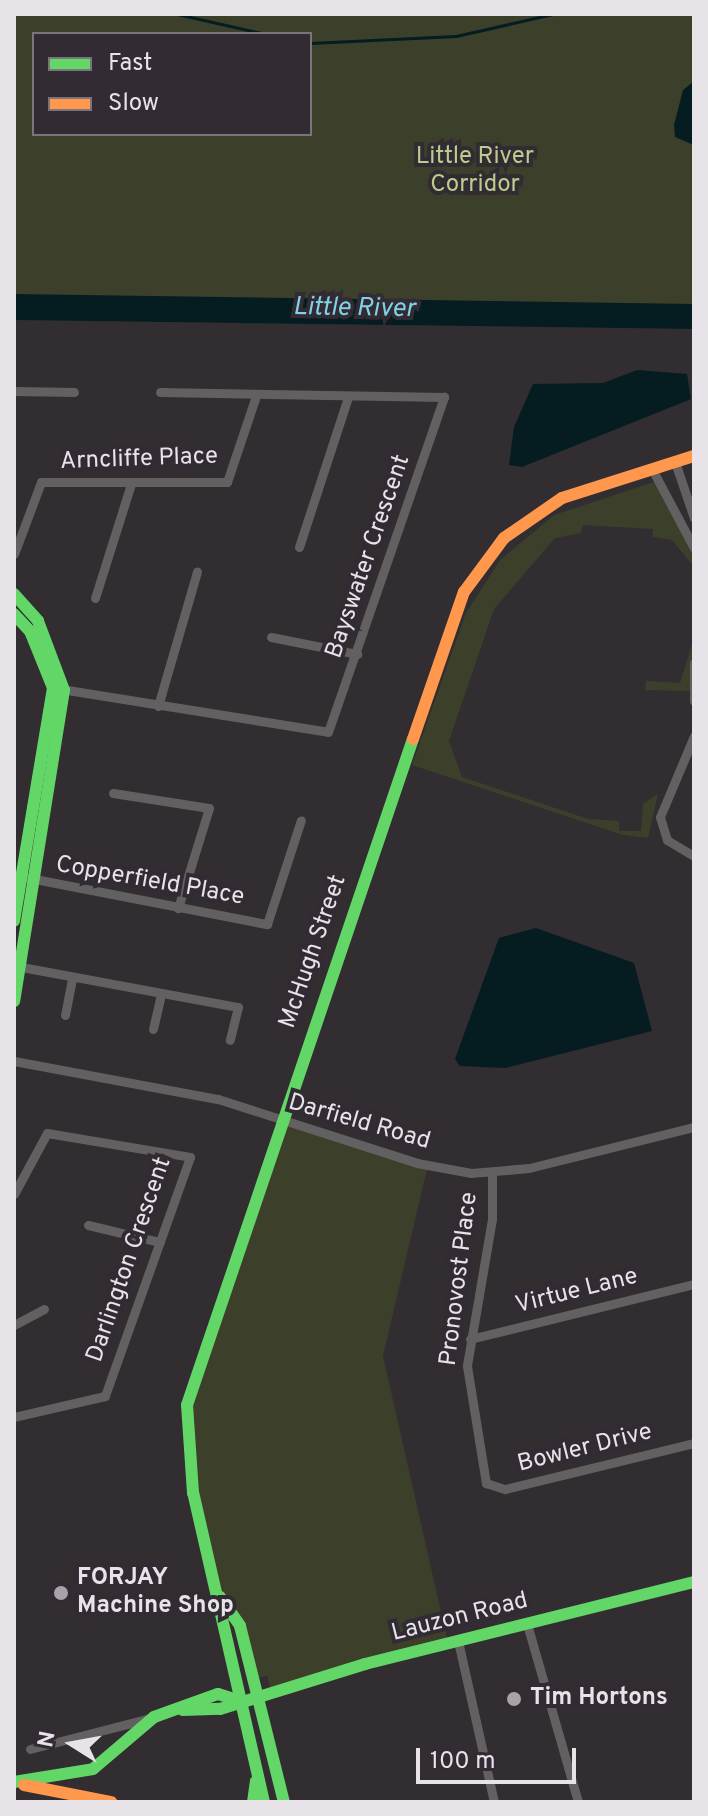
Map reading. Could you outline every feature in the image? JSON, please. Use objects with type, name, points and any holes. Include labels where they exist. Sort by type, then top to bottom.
[{"type":"main road","name":"McHugh Street","points":[[264,1802],[238,1700],[220,1597],[193,1493],[187,1405],[280,1121],[464,592],[504,538],[532,516],[610,478],[694,456]]},
{"type":"main road","points":[[14,594],[38,621],[59,689],[37,881],[17,966],[14,1001]]},
{"type":"main road","points":[[14,614],[30,631],[59,689],[18,876],[14,921]]},
{"type":"main road","name":"Lauzon Road","points":[[154,1717],[183,1710],[218,1694],[238,1700],[694,1582]]},
{"type":"main road","name":"McHugh Street","points":[[220,1597],[240,1626],[284,1802]]},
{"type":"main road","points":[[14,1783],[93,1769],[154,1717]]},
{"type":"main road","points":[[253,1802],[257,1774]]},
{"type":"main road","points":[[14,1783],[111,1802]]},
{"type":"street","points":[[14,391],[74,392]]},
{"type":"street","name":"Bayswater Crescent","points":[[59,689],[317,736],[336,721],[444,397],[160,392]]},
{"type":"street","name":"Arncliffe Place","points":[[14,554],[41,482],[227,482],[256,396]]},
{"type":"street","points":[[299,547],[348,397]]},
{"type":"street","points":[[675,462],[694,518]]},
{"type":"street","points":[[652,469],[694,548]]},
{"type":"street","points":[[95,598],[131,484]]},
{"type":"street","points":[[158,706],[197,572]]},
{"type":"street","points":[[271,637],[357,654]]},
{"type":"street","points":[[694,663],[694,701]]},
{"type":"street","points":[[694,736],[660,817],[667,840],[694,856]]},
{"type":"street","points":[[113,793],[209,808],[178,908]]},
{"type":"street","name":"Copperfield Place","points":[[18,876],[267,924],[301,820]]},
{"type":"street","points":[[17,966],[238,1007],[230,1040]]},
{"type":"street","points":[[65,1015],[72,978]]},
{"type":"street","points":[[153,1029],[161,993]]},
{"type":"street","name":"Darfield Road","points":[[14,1061],[218,1099],[417,1163],[492,1175],[694,1127]]},
{"type":"street","name":"Darlington Crescent","points":[[14,1194],[47,1133],[190,1157],[105,1396],[14,1417]]},
{"type":"street","name":"Pronovost Place","points":[[486,1483],[469,1411],[470,1339],[492,1219],[492,1175]]},
{"type":"street","points":[[88,1225],[160,1242]]},
{"type":"street","name":"Virtue Lane","points":[[470,1339],[694,1284]]},
{"type":"street","points":[[14,1325],[44,1309]]},
{"type":"street","name":"Bowler Drive","points":[[486,1483],[505,1489],[694,1443]]},
{"type":"street","points":[[527,1624],[578,1802]]},
{"type":"street","points":[[458,1641],[494,1802]]},
{"type":"street","name":"Lauzon Road","points":[[30,1749],[154,1717]]},
{"type":"green space","name":"Little River Corridor","points":[[14,14],[694,14],[694,329],[14,320]]},
{"type":"green space","points":[[657,481],[694,548],[694,567],[672,540],[653,537],[653,529],[583,525],[581,533],[555,538],[494,609],[449,741],[462,777],[588,819],[619,821],[619,831],[641,831],[643,804],[658,794],[648,838],[623,835],[412,765],[466,613],[500,560],[554,515]]},
{"type":"green space","points":[[694,638],[693,691],[645,690],[646,681],[680,683]]},
{"type":"green space","points":[[280,1121],[428,1165],[383,1356],[448,1643],[271,1691],[267,1676],[253,1679],[240,1626],[220,1597],[193,1493],[187,1405]]},
{"type":"water","points":[[694,81],[694,145],[675,137],[674,125],[683,90]]},
{"type":"water","name":"Little River","points":[[14,294],[694,304],[694,329],[14,320]]},
{"type":"water","points":[[637,370],[687,374],[691,399],[522,467],[509,465],[514,427],[533,384],[603,383]]},
{"type":"water","points":[[536,928],[634,963],[652,1031],[505,1068],[460,1066],[455,1059],[499,938]]},
{"type":"waterway","points":[[177,14],[257,32]]},
{"type":"waterway","points":[[312,43],[456,36],[553,14]]},
{"type":"traffic: fast","points":[[14,594],[38,621],[64,690],[14,1001]]},
{"type":"traffic: fast","points":[[14,614],[30,631],[53,688],[14,921]]},
{"type":"traffic: fast","points":[[264,1802],[193,1493],[187,1405],[413,739]]},
{"type":"traffic: fast","points":[[183,1710],[220,1709],[365,1664],[694,1582]]},
{"type":"traffic: fast","points":[[220,1597],[240,1626],[284,1802]]},
{"type":"traffic: fast","points":[[14,1782],[93,1769],[154,1717],[218,1694],[238,1700]]},
{"type":"traffic: fast","points":[[253,1802],[256,1781]]},
{"type":"traffic: slow","points":[[413,739],[464,592],[504,538],[562,498],[694,456]]},
{"type":"traffic: slow","points":[[24,1785],[111,1802]]},
{"type":"place","name":"FORJAY Machine Shop","points":[[61,1593]]},
{"type":"place","name":"Tim Hortons","points":[[514,1699]]}]
